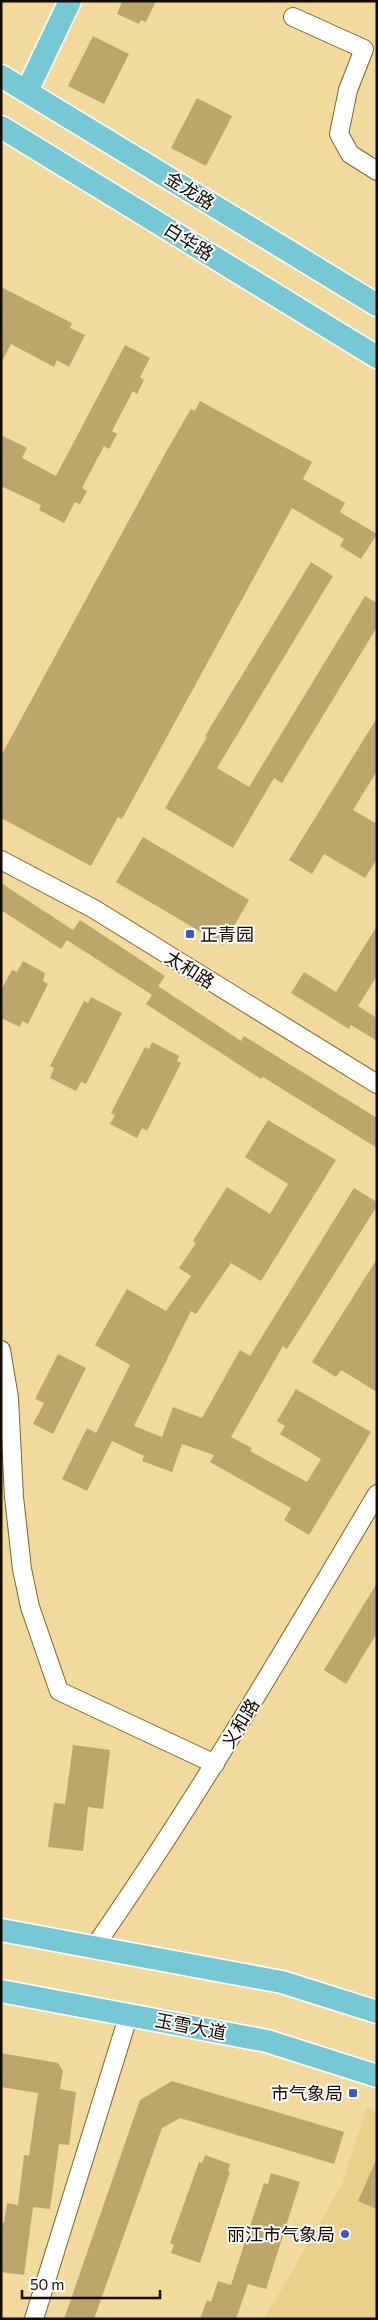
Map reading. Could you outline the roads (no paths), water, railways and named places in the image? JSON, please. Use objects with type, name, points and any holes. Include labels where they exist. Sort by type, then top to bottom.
[{"type":"main road","points":[[27,91],[70,1]]},
{"type":"main road","name":"金龙路","points":[[1,76],[377,305]]},
{"type":"main road","name":"白华路","points":[[1,127],[377,357]]},
{"type":"main road","points":[[1,1930],[282,1982],[377,2012]]},
{"type":"main road","name":"玉雪大道","points":[[1,1991],[267,2041],[377,2076]]},
{"type":"street","points":[[293,17],[364,49],[348,90],[339,134],[350,154],[377,171]]},
{"type":"street","name":"太和路","points":[[1,860],[94,909],[377,1084]]},
{"type":"street","points":[[1,1350],[12,1429],[14,1497],[22,1569],[30,1607],[59,1690],[215,1764]]},
{"type":"street","name":"义和路","points":[[95,1946],[151,1865],[215,1764],[377,1494]]},
{"type":"street","points":[[34,2319],[129,2014]]},
{"type":"place","name":"正青园","points":[[190,934]]},
{"type":"place","name":"市气象局","points":[[353,2093]]},
{"type":"place","name":"丽江市气象局","points":[[345,2234]]}]
